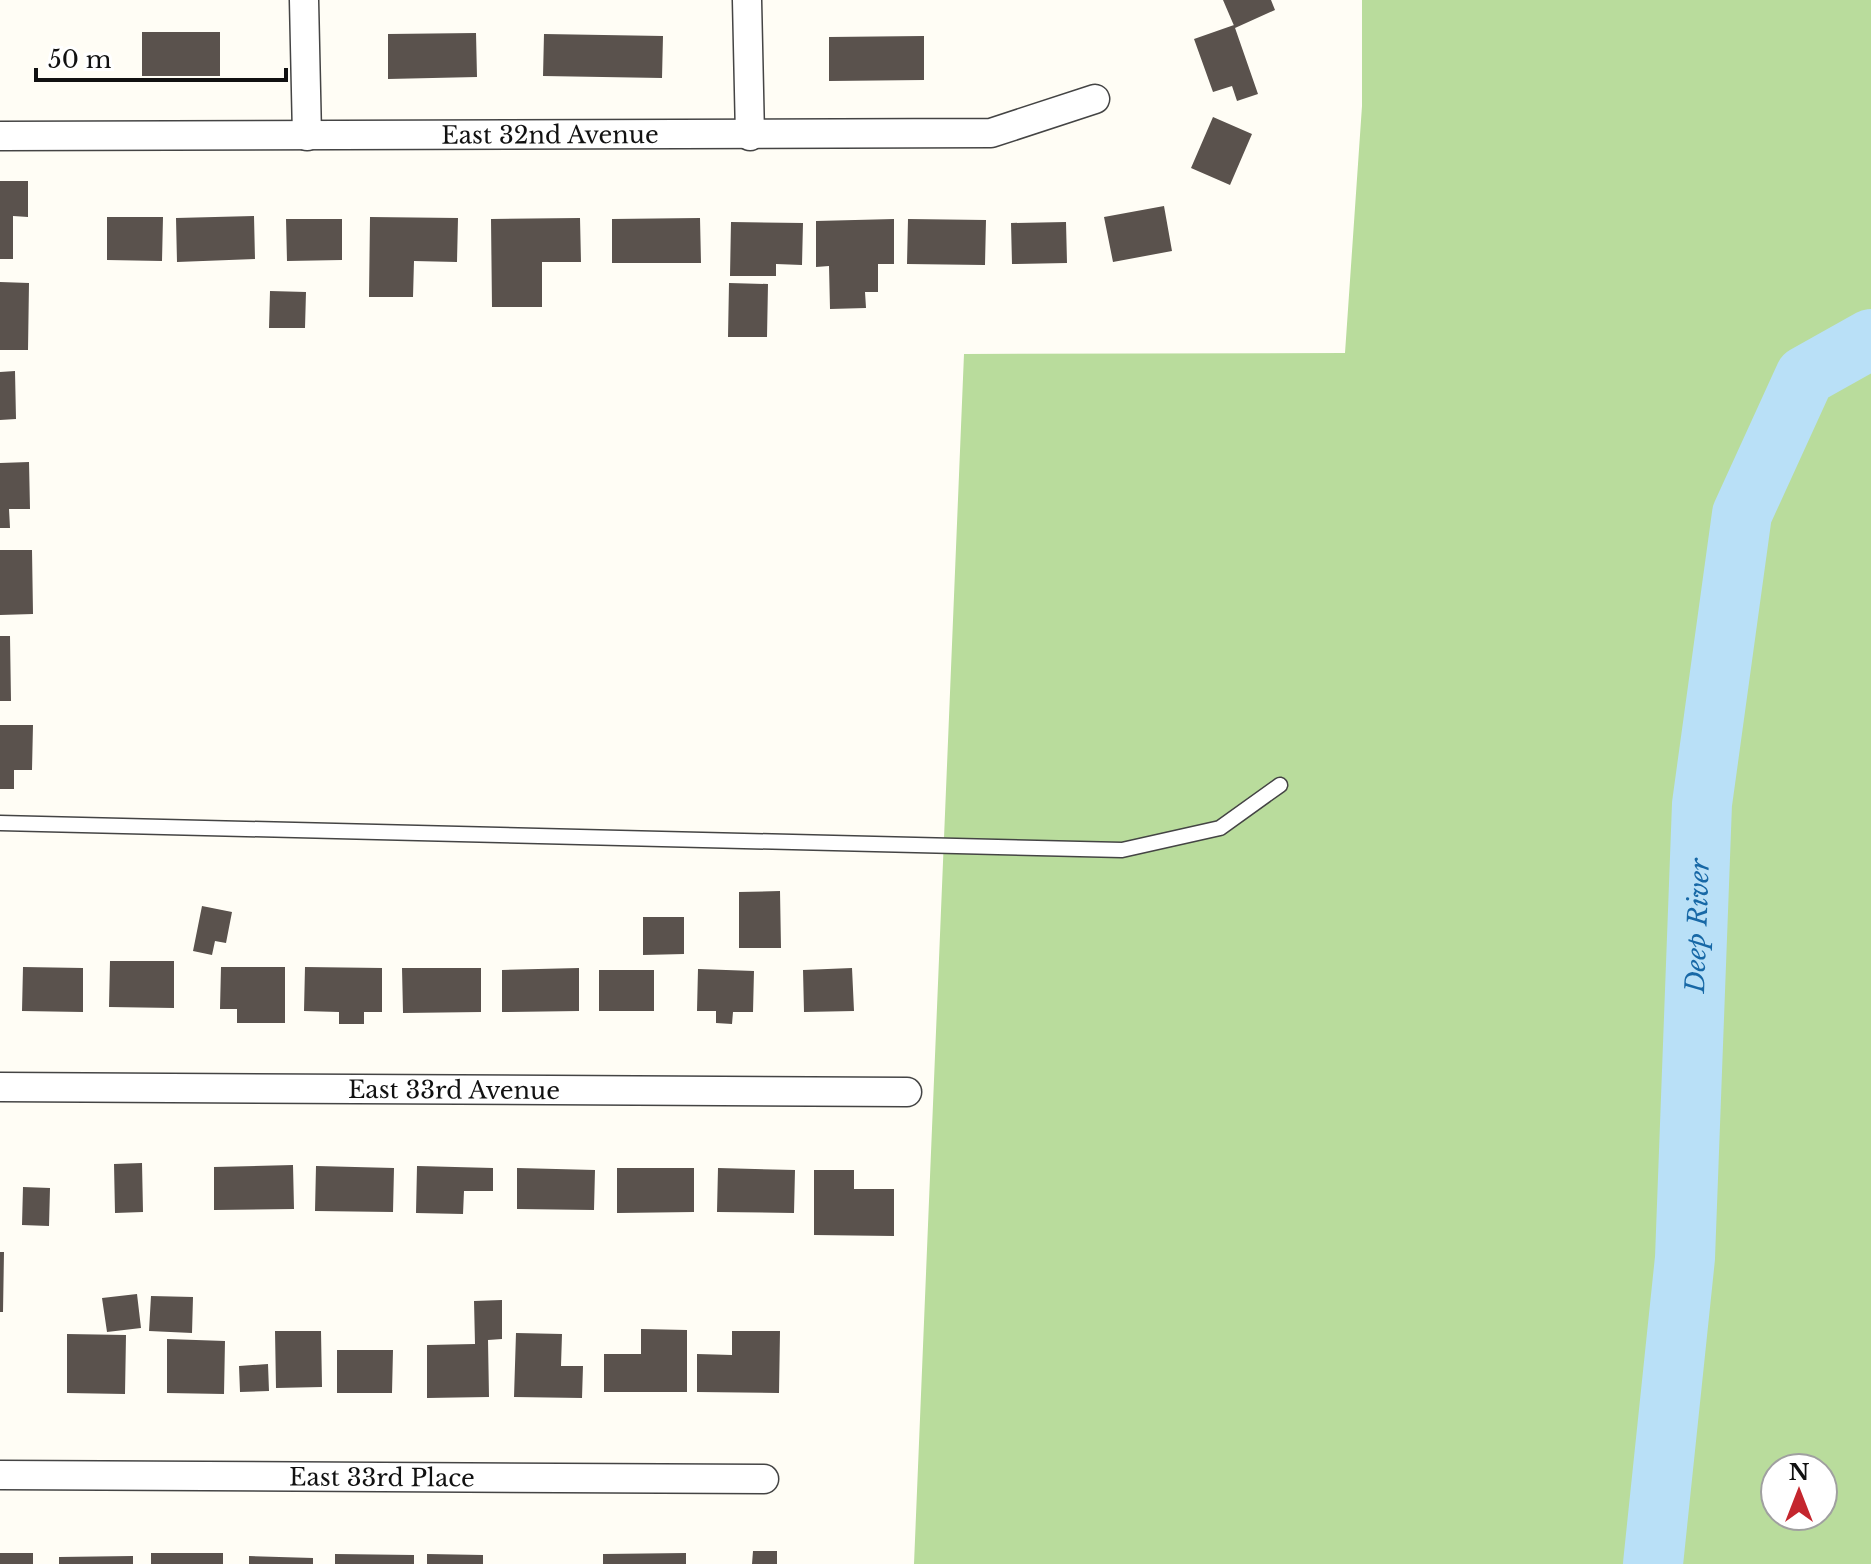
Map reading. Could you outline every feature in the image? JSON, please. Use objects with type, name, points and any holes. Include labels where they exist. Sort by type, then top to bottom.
[{"type":"street","points":[[304,0],[307,136]]},
{"type":"street","points":[[747,0],[750,136]]},
{"type":"street","name":"East 32nd Avenue","points":[[0,136],[991,133],[1095,99]]},
{"type":"street","name":"East 33rd Avenue","points":[[0,1087],[907,1092]]},
{"type":"street","name":"East 33rd Place","points":[[0,1475],[764,1479]]},
{"type":"lane","points":[[0,823],[1122,850],[1220,828],[1280,785]]},
{"type":"green space","points":[[1362,0],[1871,0],[1871,1564],[914,1564],[964,354],[1345,353],[1362,106]]},
{"type":"building","points":[[1223,0],[1271,0],[1275,10],[1235,28]]},
{"type":"building","points":[[1234,25],[1258,94],[1237,101],[1232,86],[1213,92],[1194,39]]},
{"type":"building","points":[[142,32],[220,32],[220,76],[142,76]]},
{"type":"building","points":[[476,33],[477,77],[388,79],[388,34]]},
{"type":"building","points":[[544,34],[663,36],[662,78],[543,76]]},
{"type":"building","points":[[924,36],[924,80],[829,81],[829,37]]},
{"type":"building","points":[[1213,117],[1252,134],[1230,185],[1191,168]]},
{"type":"building","points":[[0,181],[28,181],[28,217],[13,216],[13,259],[0,259]]},
{"type":"building","points":[[1164,206],[1172,251],[1113,262],[1104,217]]},
{"type":"building","points":[[254,216],[255,259],[177,262],[176,218]]},
{"type":"building","points":[[107,217],[163,217],[162,261],[107,260]]},
{"type":"building","points":[[370,217],[458,218],[457,262],[414,261],[413,297],[369,297]]},
{"type":"building","points":[[580,218],[581,262],[542,262],[542,307],[492,307],[491,219]]},
{"type":"building","points":[[700,218],[701,263],[612,263],[612,219]]},
{"type":"building","points":[[286,219],[342,219],[342,260],[287,261]]},
{"type":"building","points":[[894,219],[894,264],[878,264],[878,292],[865,292],[866,308],[830,309],[829,266],[816,267],[816,221]]},
{"type":"building","points":[[908,219],[986,220],[985,265],[907,264]]},
{"type":"building","points":[[731,222],[803,223],[802,265],[776,264],[776,276],[730,276]]},
{"type":"building","points":[[1066,222],[1067,263],[1012,264],[1011,223]]},
{"type":"building","points":[[0,282],[29,283],[28,350],[0,350]]},
{"type":"building","points":[[729,283],[768,284],[767,337],[728,337]]},
{"type":"building","points":[[270,291],[306,292],[305,328],[269,328]]},
{"type":"building","points":[[15,371],[16,419],[0,420],[0,372]]},
{"type":"building","points":[[29,462],[30,509],[9,509],[10,528],[0,528],[0,463]]},
{"type":"building","points":[[0,550],[32,550],[33,614],[0,615]]},
{"type":"building","points":[[0,636],[10,636],[11,701],[0,701]]},
{"type":"building","points":[[0,725],[33,725],[32,770],[14,770],[14,789],[0,789]]},
{"type":"building","points":[[780,891],[781,948],[739,948],[739,892]]},
{"type":"building","points":[[202,906],[232,912],[226,943],[215,941],[212,955],[193,951]]},
{"type":"building","points":[[643,917],[684,917],[684,954],[643,955]]},
{"type":"building","points":[[110,961],[174,961],[174,1008],[109,1007]]},
{"type":"building","points":[[23,967],[83,968],[83,1012],[22,1011]]},
{"type":"building","points":[[221,967],[285,967],[285,1023],[237,1023],[237,1009],[220,1009]]},
{"type":"building","points":[[305,967],[382,968],[382,1012],[364,1012],[364,1024],[339,1024],[339,1012],[304,1011]]},
{"type":"building","points":[[402,968],[481,968],[481,1012],[403,1013]]},
{"type":"building","points":[[579,968],[579,1011],[502,1012],[502,970]]},
{"type":"building","points":[[852,968],[854,1011],[804,1012],[803,970]]},
{"type":"building","points":[[698,969],[754,971],[753,1012],[733,1012],[732,1024],[716,1023],[716,1011],[697,1011]]},
{"type":"building","points":[[599,970],[654,970],[654,1011],[599,1011]]},
{"type":"building","points":[[142,1163],[143,1212],[115,1213],[114,1164]]},
{"type":"building","points":[[293,1165],[294,1209],[214,1210],[214,1167]]},
{"type":"building","points":[[316,1166],[394,1168],[393,1212],[315,1211]]},
{"type":"building","points":[[417,1166],[493,1168],[493,1191],[464,1191],[463,1214],[416,1213]]},
{"type":"building","points":[[517,1168],[595,1170],[594,1210],[517,1209]]},
{"type":"building","points":[[617,1168],[694,1168],[694,1212],[617,1213]]},
{"type":"building","points":[[718,1168],[795,1170],[794,1213],[717,1212]]},
{"type":"building","points":[[814,1170],[854,1170],[854,1189],[894,1189],[894,1236],[814,1235]]},
{"type":"building","points":[[23,1187],[50,1188],[49,1226],[22,1225]]},
{"type":"building","points":[[0,1252],[4,1252],[3,1312],[0,1312]]},
{"type":"building","points":[[137,1294],[141,1328],[107,1332],[102,1298]]},
{"type":"building","points":[[151,1296],[193,1297],[192,1333],[149,1331]]},
{"type":"building","points":[[502,1300],[502,1339],[488,1340],[489,1397],[427,1398],[427,1345],[475,1344],[474,1301]]},
{"type":"building","points":[[641,1329],[687,1330],[687,1392],[604,1392],[604,1354],[641,1354]]},
{"type":"building","points":[[275,1331],[321,1331],[322,1387],[276,1388]]},
{"type":"building","points":[[732,1331],[780,1331],[779,1393],[697,1392],[697,1354],[732,1355]]},
{"type":"building","points":[[516,1333],[562,1334],[561,1366],[583,1366],[582,1398],[514,1397]]},
{"type":"building","points":[[67,1334],[126,1335],[125,1394],[67,1393]]},
{"type":"building","points":[[167,1339],[225,1341],[224,1394],[167,1393]]},
{"type":"building","points":[[337,1350],[393,1350],[392,1393],[337,1393]]},
{"type":"building","points":[[268,1364],[269,1391],[240,1392],[239,1366]]},
{"type":"building","points":[[753,1551],[777,1551],[777,1564],[752,1564]]},
{"type":"building","points":[[0,1553],[33,1553],[33,1564],[0,1564]]},
{"type":"building","points":[[151,1553],[223,1553],[223,1564],[151,1564]]},
{"type":"building","points":[[686,1553],[686,1564],[603,1564],[603,1554]]},
{"type":"building","points":[[335,1554],[414,1555],[414,1564],[335,1564]]},
{"type":"building","points":[[427,1554],[483,1555],[483,1564],[427,1564]]},
{"type":"building","points":[[133,1556],[133,1564],[59,1564],[59,1557]]},
{"type":"building","points":[[249,1556],[313,1558],[313,1564],[249,1564]]},
{"type":"waterway","name":"Deep River","points":[[1653,1564],[1685,1258],[1702,804],[1742,514],[1805,376],[1871,339]]}]
